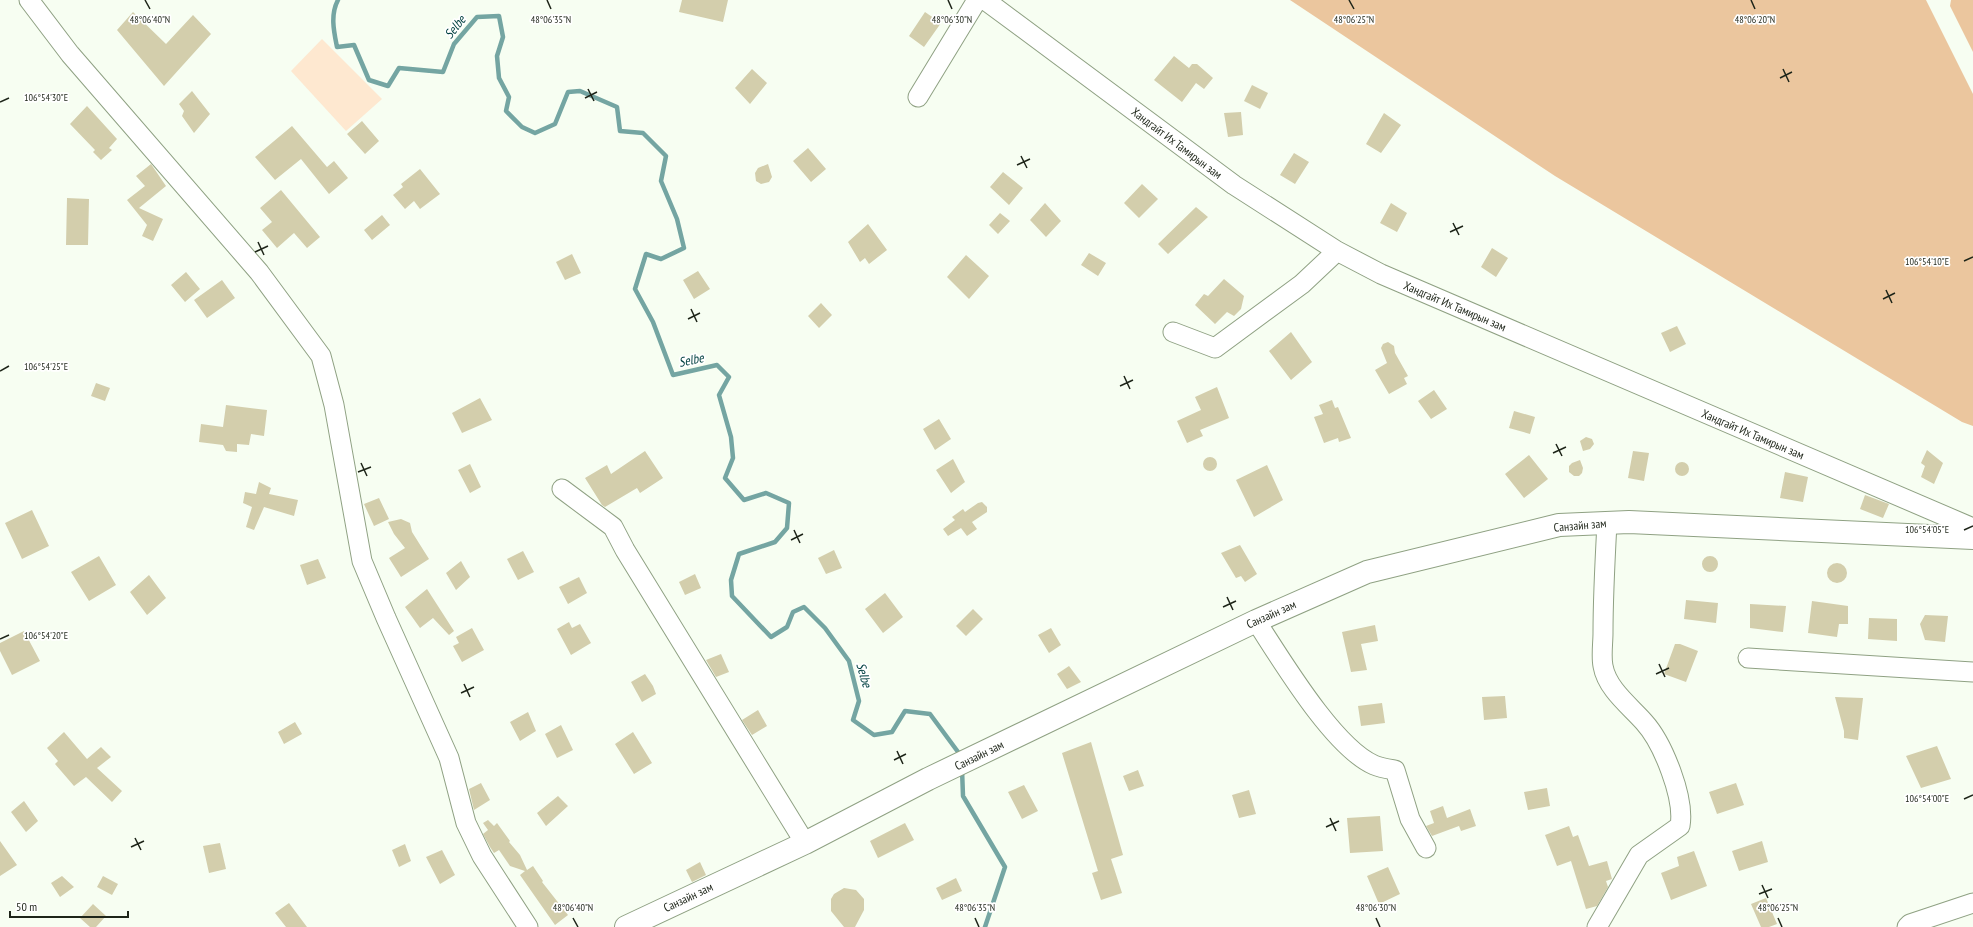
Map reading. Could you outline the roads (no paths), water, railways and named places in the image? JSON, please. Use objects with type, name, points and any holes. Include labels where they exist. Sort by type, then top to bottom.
[{"type":"main road","name":"Санзайн зам","points":[[633,925],[805,843],[928,779],[1256,621],[1367,572],[1559,525],[1637,522],[1973,538]]},
{"type":"street","points":[[29,0],[70,54],[259,272],[321,356],[334,406],[362,561],[449,758],[466,823],[482,856],[528,927]]},
{"type":"street","points":[[918,96],[977,0]]},
{"type":"street","name":"Хандгайт Их Тамирын зам","points":[[985,0],[1234,185],[1336,251],[1388,277],[1973,528]]},
{"type":"street","points":[[1173,332],[1215,348],[1302,284],[1336,251]]},
{"type":"street","points":[[562,489],[613,527],[625,550],[805,843]]},
{"type":"street","points":[[1597,927],[1640,855],[1680,826],[1681,810],[1668,763],[1660,745],[1645,723],[1619,696],[1603,667],[1602,588],[1607,523]]},
{"type":"street","points":[[1256,621],[1300,687],[1349,748],[1374,765],[1395,770],[1410,819],[1426,848]]},
{"type":"street","points":[[1748,658],[1973,672]]},
{"type":"street","points":[[1907,927],[1973,903]]},
{"type":"waterway","name":"Selbe","points":[[338,0],[333,18],[337,47],[354,45],[369,80],[388,86],[399,68],[443,72],[454,44],[477,17],[499,16],[503,37],[497,56],[499,78],[509,97],[506,111],[522,127],[535,133],[555,124],[568,92],[580,91],[617,107],[620,131],[643,133],[666,156],[661,181],[677,219],[684,248],[661,259],[646,254],[635,289],[653,322],[673,375],[717,365],[729,377],[719,395],[731,437],[733,458],[725,478],[744,500],[766,493],[789,503],[787,528],[775,542],[739,554],[731,580],[732,596],[771,637],[787,627],[793,612],[804,607],[825,628],[849,661],[859,701],[853,720],[874,735],[892,732],[905,711],[930,714],[961,756]]},
{"type":"waterway","name":"Selbe","points":[[962,769],[963,796],[1005,867],[985,927]]}]
